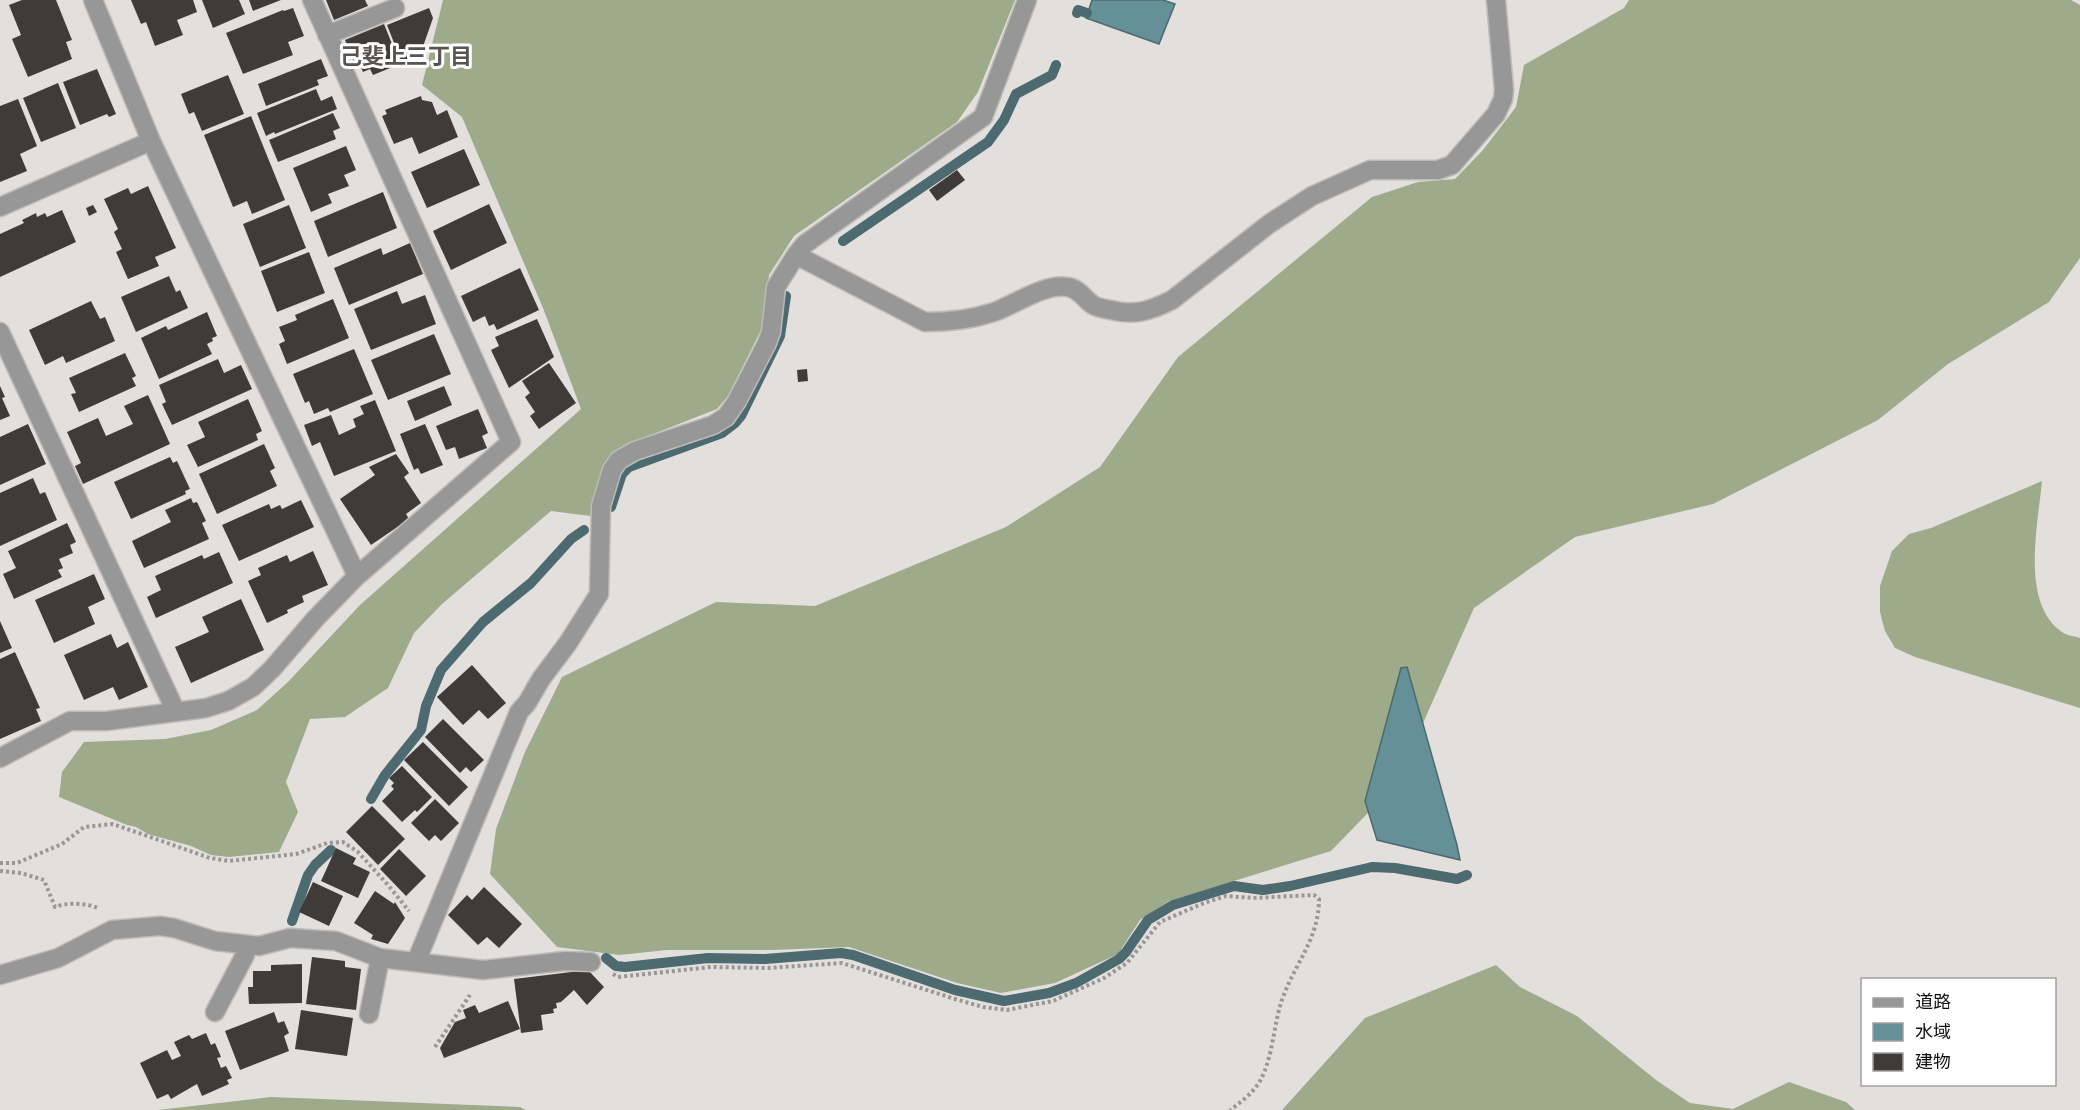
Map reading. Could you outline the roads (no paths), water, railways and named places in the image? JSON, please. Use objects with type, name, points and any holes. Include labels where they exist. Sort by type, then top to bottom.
[{"type":"street","points":[[93,0],[152,141],[357,576]]},
{"type":"street","points":[[0,758],[70,721],[106,721],[206,708],[228,701],[253,687],[357,576],[511,442],[312,0]]},
{"type":"street","points":[[416,962],[519,712],[527,703],[540,679],[568,644],[599,594],[601,506],[612,470],[620,460],[635,451],[712,425],[726,417],[737,401],[767,343],[771,332],[776,287],[796,255],[806,244],[983,117],[1027,0]]},
{"type":"street","points":[[796,255],[926,322],[943,322],[994,312],[1023,297],[1066,286],[1077,290],[1094,305],[1127,314],[1141,314],[1172,300],[1269,224],[1312,196],[1370,170],[1438,170],[1452,165],[1496,114],[1503,99],[1496,0]]},
{"type":"street","points":[[327,35],[395,8]]},
{"type":"street","points":[[0,207],[152,141]]},
{"type":"street","points":[[0,332],[176,711]]},
{"type":"street","points":[[0,975],[58,958],[112,930],[160,926],[215,941],[246,945],[259,946],[290,938],[336,941],[380,958],[483,970],[565,961],[591,962]]},
{"type":"street","points":[[215,1012],[245,955],[246,945]]},
{"type":"street","points":[[369,1014],[380,958]]},
{"type":"water","points":[[1092,0],[1163,0],[1175,4],[1159,44],[1086,18]]},
{"type":"water","points":[[1407,667],[1460,860],[1377,840],[1365,801],[1401,668]]},
{"type":"waterway","points":[[1077,13],[1078,10],[1087,13]]},
{"type":"waterway","points":[[843,241],[988,142],[1004,120],[1016,94],[1052,75],[1056,65]]},
{"type":"waterway","points":[[611,507],[622,474],[629,467],[722,433],[741,416],[780,336],[786,296]]},
{"type":"waterway","points":[[371,799],[385,775],[421,730],[426,706],[441,670],[483,622],[531,583],[571,539],[584,530]]},
{"type":"waterway","points":[[292,921],[308,875],[331,850]]},
{"type":"waterway","points":[[606,958],[616,966],[625,967],[708,958],[765,959],[841,953],[853,955],[955,990],[1004,1001],[1049,993],[1076,983],[1119,959],[1148,920],[1173,905],[1234,886],[1263,890],[1372,867],[1395,868],[1457,879],[1467,875]]},
{"type":"district","name":"己斐上三丁目","points":[[406,56]]}]
